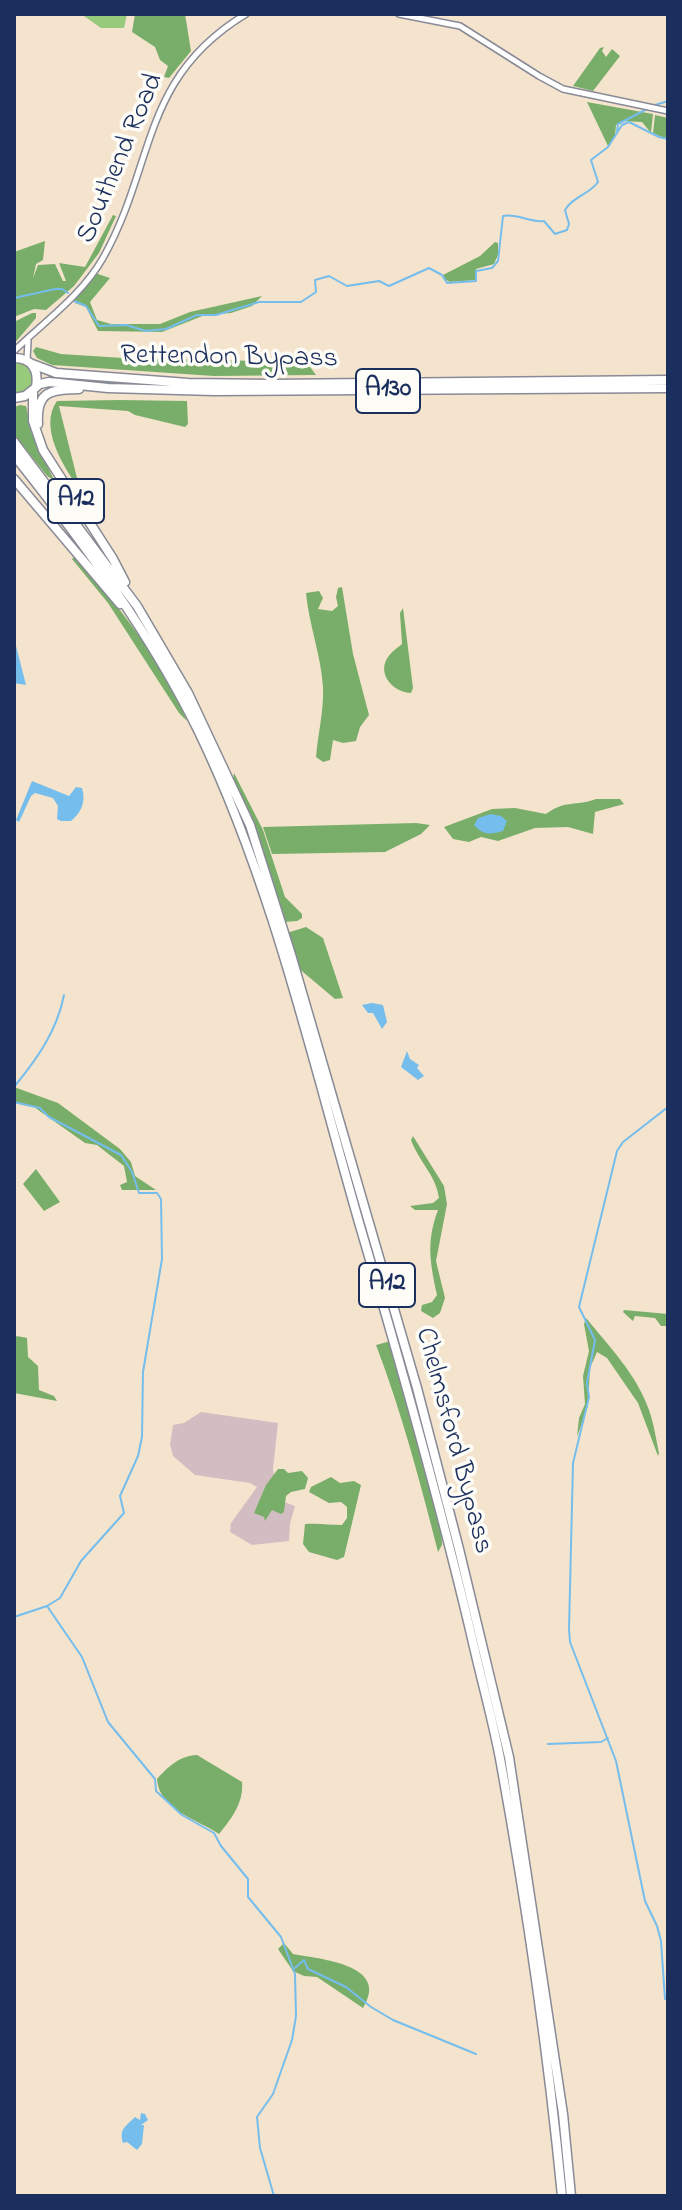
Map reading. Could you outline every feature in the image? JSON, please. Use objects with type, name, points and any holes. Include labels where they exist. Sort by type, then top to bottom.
[{"type":"highway","name":"Rettendon Bypass","points":[[14,358],[44,370],[69,375],[218,384],[668,380]]},
{"type":"highway","points":[[30,362],[36,372],[34,390]]},
{"type":"highway","name":"Rettendon Bypass","points":[[14,398],[49,382],[108,388],[214,391],[668,388]]},
{"type":"highway","name":"A12","points":[[60,475],[40,432],[39,403],[54,391],[108,388]]},
{"type":"highway","name":"A12","points":[[34,390],[31,410],[37,437],[113,559],[137,606]]},
{"type":"highway","name":"Chelmsford Bypass","points":[[14,442],[137,606],[188,693],[250,825],[292,958],[417,1388],[509,1757],[561,2098],[571,2196]]},
{"type":"highway","name":"Chelmsford Bypass","points":[[14,455],[80,539],[176,687],[241,829],[285,963],[410,1391],[452,1551],[500,1761],[554,2113],[562,2196]]},
{"type":"highway","name":"A12","points":[[14,479],[136,622]]},
{"type":"street","name":"Southend Road","points":[[28,340],[96,269],[111,242],[166,94],[193,56],[246,14]]},
{"type":"street","points":[[399,14],[460,26],[563,89],[668,111]]},
{"type":"street","points":[[14,351],[28,340]]},
{"type":"street","points":[[28,340],[25,350],[30,362]]},
{"type":"shaded area","points":[[201,1412],[278,1423],[273,1469],[279,1500],[295,1506],[289,1541],[252,1545],[230,1532],[231,1523],[257,1487],[250,1483],[195,1475],[173,1456],[170,1444],[173,1425],[184,1423]]},
{"type":"green space","points":[[81,14],[127,14],[124,28],[101,28]]},
{"type":"green space","points":[[135,14],[185,14],[191,51],[169,78],[164,77],[168,66],[160,60],[155,47],[132,32]]},
{"type":"green space","points":[[604,47],[602,51],[606,57],[612,49],[620,56],[593,91],[573,86],[600,48]]},
{"type":"green space","points":[[587,102],[653,114],[651,133],[642,122],[622,121],[616,125],[615,136],[608,146]]},
{"type":"green space","points":[[655,115],[668,118],[666,139],[653,133]]},
{"type":"green space","points":[[113,215],[116,216],[99,253],[74,286],[46,310],[34,309],[14,317],[14,252],[45,241],[43,260],[36,264],[33,278],[38,265],[55,264],[63,281],[66,281],[59,263],[85,267]]},
{"type":"green space","points":[[495,242],[498,243],[498,255],[494,264],[476,269],[476,280],[450,282],[444,279],[443,275],[480,256]]},
{"type":"green space","points":[[95,273],[110,278],[90,302],[97,320],[111,324],[160,324],[190,312],[262,296],[252,306],[231,313],[205,315],[162,332],[98,331],[86,307],[75,303],[73,298]]},
{"type":"green space","points":[[36,313],[36,318],[14,344],[14,322]]},
{"type":"green space","points":[[36,347],[61,354],[123,358],[303,362],[316,375],[214,376],[52,365],[37,358],[33,351]]},
{"type":"green space","points":[[14,361],[26,365],[33,374],[33,383],[24,393],[14,394]]},
{"type":"green space","points":[[57,401],[187,401],[188,424],[185,427],[128,411],[59,406],[80,490],[55,447],[50,423],[52,411]]},
{"type":"green space","points":[[26,406],[32,434],[54,480],[47,476],[14,434],[14,407]]},
{"type":"green space","points":[[76,555],[152,655],[187,721],[108,603],[72,559]]},
{"type":"green space","points":[[342,587],[353,654],[369,715],[360,727],[356,741],[343,743],[333,740],[330,760],[323,762],[316,757],[323,704],[322,675],[306,593],[319,591],[323,598],[318,609],[332,611],[338,606],[336,597],[338,588]]},
{"type":"green space","points":[[403,608],[413,688],[411,693],[400,691],[391,684],[384,669],[388,657],[402,644],[400,613]]},
{"type":"green space","points":[[234,773],[263,830],[285,897],[302,914],[297,921],[284,922],[233,779]]},
{"type":"green space","points":[[596,799],[620,799],[624,804],[595,812],[593,834],[568,827],[535,828],[498,841],[481,837],[469,842],[453,839],[444,827],[492,809],[515,808],[546,814],[559,806]]},
{"type":"green space","points":[[430,825],[421,834],[385,852],[272,854],[263,827]]},
{"type":"green space","points":[[306,927],[323,938],[343,998],[335,999],[297,967],[287,933]]},
{"type":"green space","points":[[14,1087],[58,1103],[120,1149],[131,1162],[135,1176],[156,1190],[122,1190],[120,1185],[127,1182],[124,1166],[97,1145],[85,1143],[34,1107],[14,1103]]},
{"type":"green space","points":[[413,1136],[444,1186],[447,1204],[436,1261],[445,1298],[440,1313],[433,1318],[421,1311],[422,1305],[432,1302],[437,1295],[430,1252],[438,1210],[415,1210],[410,1206],[433,1203],[439,1198],[434,1182],[411,1140]]},
{"type":"green space","points":[[36,1169],[60,1202],[44,1211],[23,1184]]},
{"type":"green space","points":[[624,1310],[668,1314],[668,1326],[661,1326],[655,1318],[635,1316],[633,1321]]},
{"type":"green space","points":[[586,1318],[622,1361],[644,1397],[654,1426],[658,1456],[638,1403],[607,1358],[597,1352],[590,1368],[588,1406],[577,1437],[579,1418],[585,1404],[583,1376],[589,1351],[584,1324]]},
{"type":"green space","points":[[14,1338],[27,1338],[28,1357],[38,1366],[39,1390],[54,1396],[57,1401],[14,1393]]},
{"type":"green space","points":[[391,1341],[441,1521],[442,1545],[438,1552],[402,1422],[376,1345]]},
{"type":"green space","points":[[278,1469],[288,1473],[302,1471],[308,1478],[305,1489],[286,1496],[284,1512],[281,1514],[272,1510],[265,1521],[264,1517],[254,1513],[266,1485]]},
{"type":"green space","points":[[331,1477],[340,1483],[354,1481],[361,1485],[344,1557],[337,1560],[309,1552],[303,1544],[305,1524],[342,1525],[347,1518],[347,1507],[341,1502],[329,1503],[309,1492],[311,1487]]},
{"type":"green space","points":[[197,1755],[242,1782],[239,1804],[219,1834],[180,1812],[164,1799],[159,1790],[157,1779],[165,1770],[179,1760]]},
{"type":"green space","points":[[284,1943],[293,1954],[334,1962],[360,1973],[368,1982],[369,1993],[363,2008],[317,1977],[293,1971],[278,1949]]},
{"type":"water","points":[[14,638],[26,685],[14,683]]},
{"type":"water","points":[[32,781],[69,796],[76,787],[82,788],[83,802],[78,814],[71,821],[61,821],[57,819],[58,806],[53,798],[35,793],[19,822],[16,820]]},
{"type":"water","points":[[491,814],[507,821],[503,831],[487,833],[474,825],[478,818]]},
{"type":"water","points":[[362,1005],[383,1005],[387,1022],[382,1029],[373,1013],[368,1013]]},
{"type":"water","points":[[407,1051],[424,1076],[418,1080],[401,1067]]},
{"type":"water","points":[[141,2113],[148,2120],[141,2125],[144,2125],[142,2144],[137,2150],[127,2142],[123,2143],[122,2134],[135,2117],[140,2120]]},
{"type":"waterway","points":[[655,105],[668,101]]},
{"type":"waterway","points":[[617,131],[618,124],[649,108]]},
{"type":"waterway","points":[[74,301],[86,306],[99,326],[126,325],[146,331],[166,329],[197,315],[216,315],[259,302],[301,302],[316,292],[315,280],[329,276],[347,286],[379,281],[389,286],[429,268],[442,275],[447,283],[476,281],[476,271],[492,268],[498,261],[503,216],[544,221],[555,234],[567,230],[569,224],[565,210],[598,182],[591,160],[608,147],[622,125],[629,122],[668,139]]},
{"type":"waterway","points":[[14,298],[55,289],[68,293]]},
{"type":"waterway","points":[[14,1087],[45,1044],[64,995]]},
{"type":"waterway","points":[[14,1102],[40,1108],[49,1117],[121,1155],[132,1172],[139,1193],[157,1193],[161,1199],[162,1259],[143,1372],[142,1437],[138,1456],[120,1496],[124,1513],[81,1561],[60,1598],[47,1606],[82,1657],[108,1722],[155,1779],[156,1791],[182,1815],[214,1833],[248,1879],[248,1897],[281,1937],[295,1974],[296,2016],[292,2040],[273,2094],[257,2117],[260,2148],[274,2196]]},
{"type":"waterway","points":[[665,1999],[661,1941],[645,1901],[616,1761],[570,1642],[569,1629],[573,1463],[589,1397],[587,1383],[595,1340],[579,1307],[617,1151],[623,1142],[668,1107]]},
{"type":"waterway","points":[[14,1617],[47,1606]]},
{"type":"waterway","points":[[548,1744],[601,1742],[608,1738]]},
{"type":"waterway","points":[[295,1968],[304,1960],[308,1969],[346,1987],[393,2020],[476,2054]]}]
